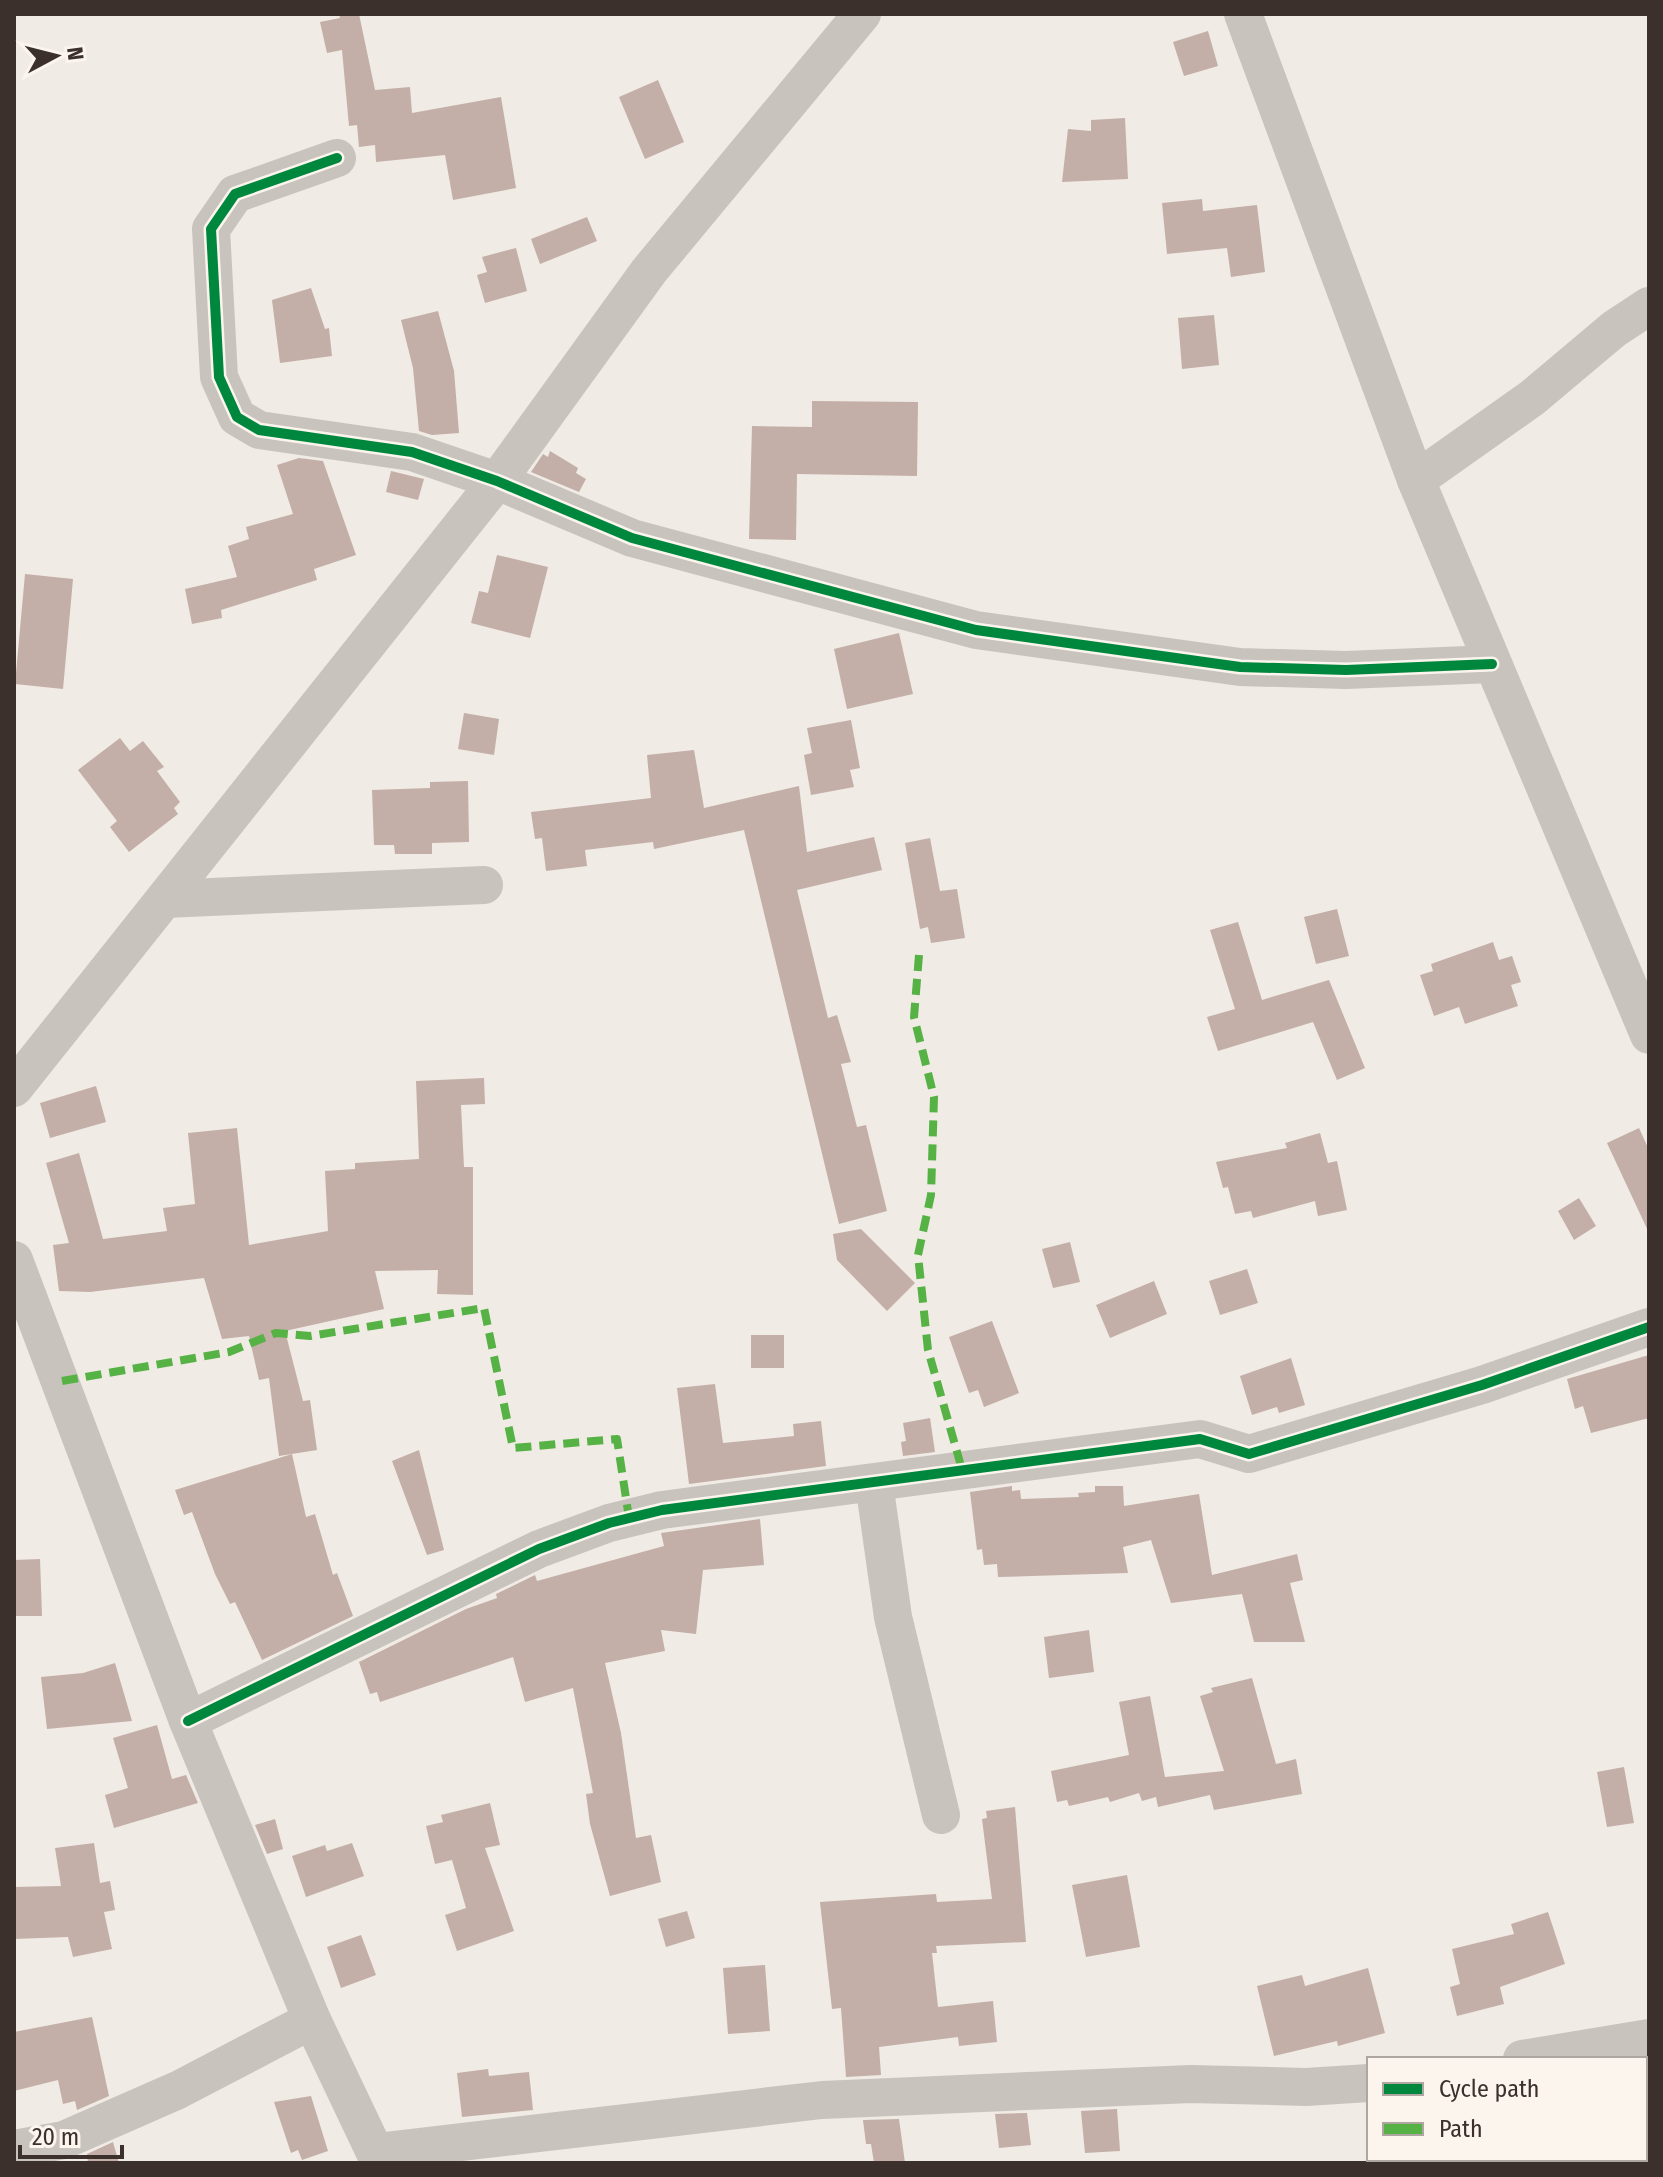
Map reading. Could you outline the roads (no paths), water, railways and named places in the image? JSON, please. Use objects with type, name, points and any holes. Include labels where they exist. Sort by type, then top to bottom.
[{"type":"street","points":[[14,1088],[497,481],[649,271],[862,14]]},
{"type":"street","points":[[1243,14],[1416,480],[1649,1035]]},
{"type":"street","points":[[337,158],[235,194],[211,229],[219,377],[237,417],[259,430],[412,452],[497,481],[632,538],[976,630],[1240,667],[1346,670],[1492,664]]},
{"type":"street","points":[[1416,480],[1532,398],[1614,329],[1649,306]]},
{"type":"street","points":[[165,899],[484,885]]},
{"type":"street","points":[[14,1260],[188,1721],[312,2020],[378,2158],[822,2100],[1191,2084],[1306,2087],[1367,2083]]},
{"type":"street","points":[[188,1721],[539,1549],[609,1523],[662,1510],[1200,1439],[1249,1454],[1482,1385],[1649,1327]]},
{"type":"street","points":[[874,1483],[893,1617],[941,1815]]},
{"type":"street","points":[[14,2149],[64,2140],[178,2090],[312,2020]]},
{"type":"street","points":[[1534,2057],[1649,2038]]}]
